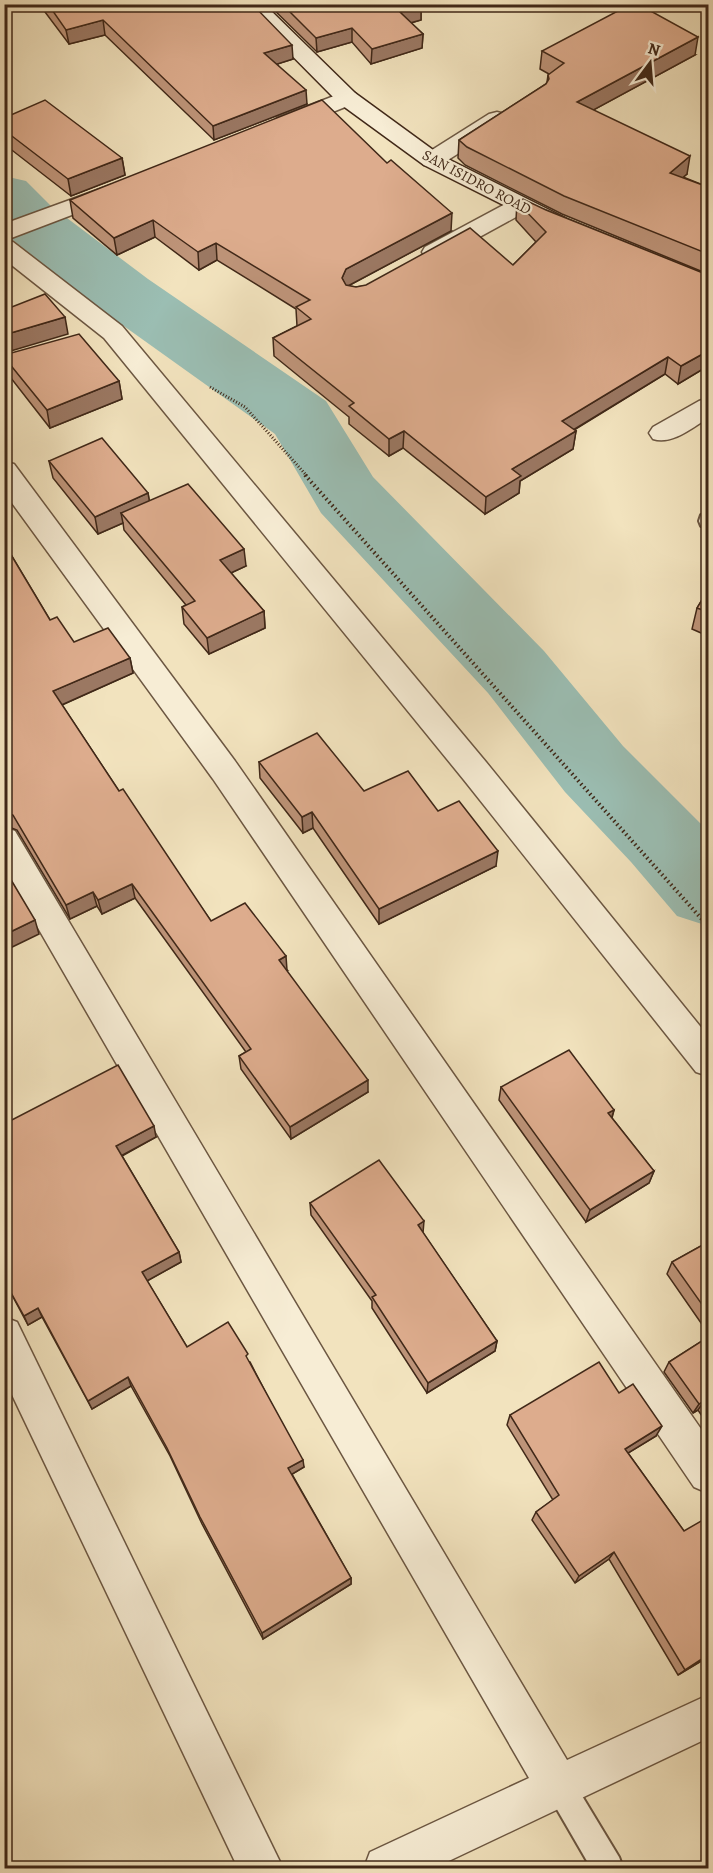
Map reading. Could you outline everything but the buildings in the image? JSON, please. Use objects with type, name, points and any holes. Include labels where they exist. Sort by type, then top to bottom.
[{"type":"street","name":"SAN ISIDRO ROAD","points":[[251,4],[347,98],[432,160],[519,206],[575,230]]},
{"type":"street","points":[[269,129],[347,98]]},
{"type":"street","points":[[432,160],[518,106]]},
{"type":"street","points":[[4,233],[136,182]]},
{"type":"street","points":[[417,261],[519,206]]},
{"type":"street","points":[[4,247],[113,332],[475,771],[708,1061]]},
{"type":"street","points":[[80,342],[113,332]]},
{"type":"street","points":[[662,432],[708,407]]},
{"type":"street","points":[[4,471],[224,770],[708,1473]]},
{"type":"street","points":[[4,840],[559,1787]]},
{"type":"street","points":[[4,1335],[261,1869]]},
{"type":"street","points":[[386,1869],[708,1716]]},
{"type":"lane","points":[[559,1787],[608,1869]]},
{"type":"path","points":[[204,384],[245,407],[708,926]]},
{"type":"waterway","points":[[4,195],[28,220],[124,294],[301,418],[347,495],[516,672],[594,769],[661,837],[708,890]]}]
